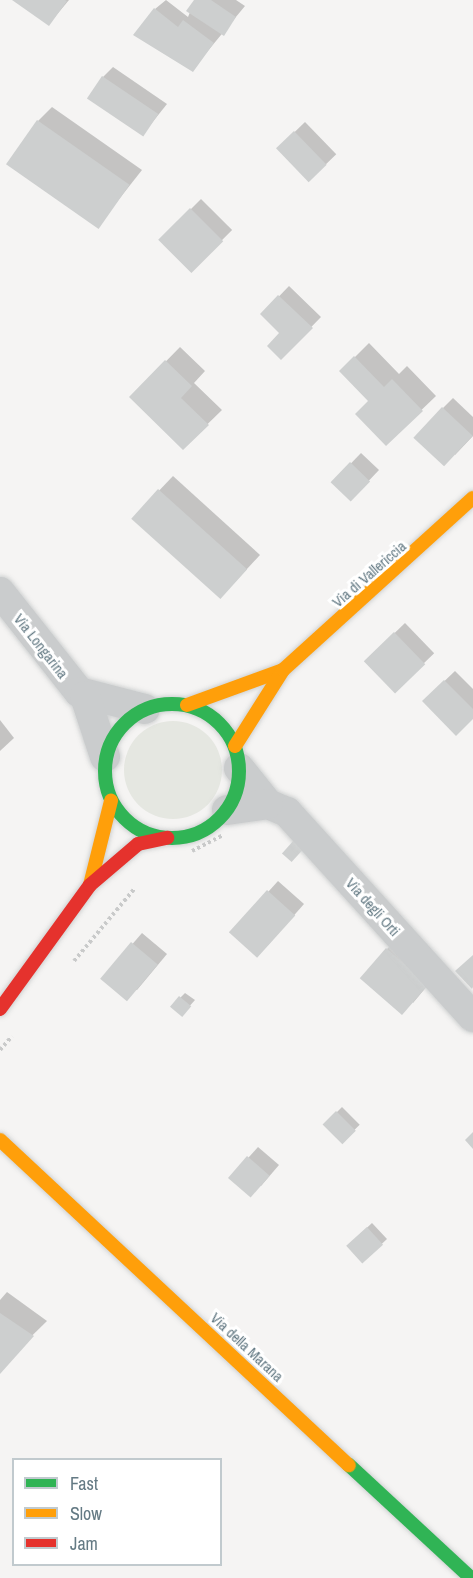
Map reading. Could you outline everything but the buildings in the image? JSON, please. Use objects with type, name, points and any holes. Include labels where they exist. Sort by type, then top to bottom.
[{"type":"street","name":"Via di Vallericcia","points":[[237,757],[283,670],[473,498]]},
{"type":"street","name":"Via Longarina","points":[[0,592],[85,696],[105,757]]},
{"type":"street","name":"Via di Vallericcia","points":[[187,705],[283,670]]},
{"type":"street","points":[[85,696],[145,709],[187,705],[207,714],[237,757],[228,821]]},
{"type":"street","points":[[90,885],[111,801],[105,757],[120,729],[145,709]]},
{"type":"street","name":"Via degli Orti","points":[[237,757],[268,804],[287,812],[473,1017]]},
{"type":"street","points":[[111,801],[125,820],[166,838]]},
{"type":"street","points":[[0,1009],[90,885],[138,844],[200,831],[268,804]]},
{"type":"street","name":"Via della Marana","points":[[0,1140],[471,1578]]},
{"type":"path","points":[[179,855],[207,848],[228,821]]},
{"type":"path","points":[[69,968],[137,886]]},
{"type":"path","points":[[0,1050],[15,1032]]},
{"type":"shaded area","points":[[173,721],[192,725],[207,736],[218,751],[222,770],[218,789],[207,804],[192,815],[173,819],[154,815],[139,804],[128,789],[124,770],[128,751],[139,736],[154,725]]},
{"type":"traffic: fast","points":[[172,704],[198,709],[219,724],[234,745],[239,771],[234,797],[219,818],[198,833],[172,838],[146,833],[125,818],[110,797],[105,771],[110,745],[125,724],[146,709],[172,704]]},
{"type":"traffic: fast","points":[[349,1465],[471,1578]]},
{"type":"traffic: slow","points":[[235,746],[283,670],[473,498]]},
{"type":"traffic: slow","points":[[187,705],[283,670]]},
{"type":"traffic: slow","points":[[90,885],[111,801]]},
{"type":"traffic: slow","points":[[0,1140],[349,1465]]},
{"type":"traffic: jam","points":[[0,1009],[90,885],[138,844],[167,838]]}]
